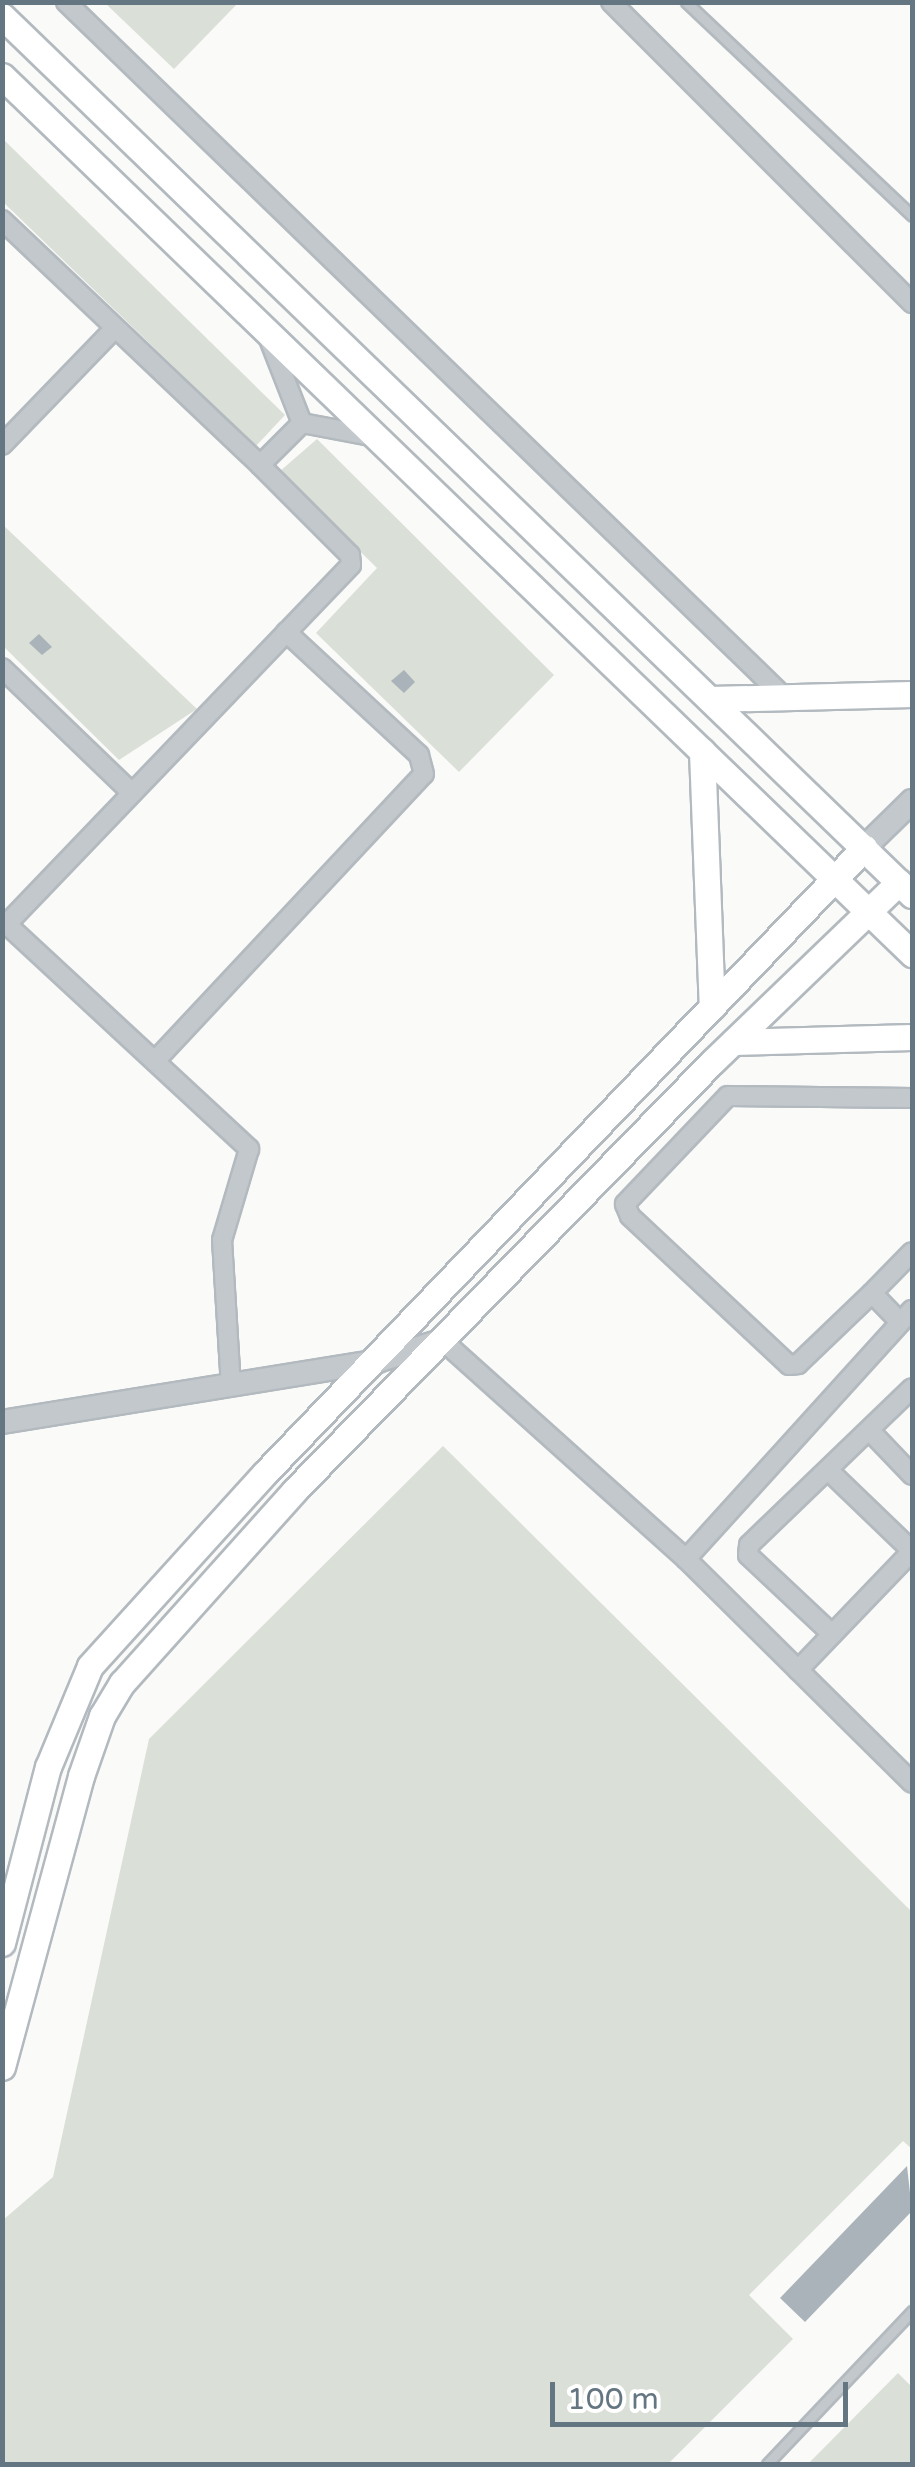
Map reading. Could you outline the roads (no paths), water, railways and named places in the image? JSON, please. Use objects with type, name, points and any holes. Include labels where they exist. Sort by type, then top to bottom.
[{"type":"main road","points":[[2,16],[864,848],[908,882],[868,912],[733,1042],[294,1491],[122,1683],[102,1716],[81,1776],[2,2066]]},
{"type":"main road","points":[[2,76],[912,954]]},
{"type":"main road","points":[[710,699],[782,694],[912,694]]},
{"type":"main road","points":[[702,751],[712,1007]]},
{"type":"main road","points":[[2,1942],[48,1767],[90,1666],[864,848]]},
{"type":"main road","points":[[733,1042],[912,1036]]},
{"type":"street","points":[[66,2],[782,694]]},
{"type":"street","points":[[611,2],[912,303]]},
{"type":"street","points":[[2,220],[350,555],[341,576],[4,922],[248,1149],[222,1240],[231,1386]]},
{"type":"street","points":[[265,329],[302,422]]},
{"type":"street","points":[[2,444],[113,330]]},
{"type":"street","points":[[302,422],[377,437]]},
{"type":"street","points":[[260,465],[302,422]]},
{"type":"street","points":[[155,1061],[424,774],[419,754],[286,632]]},
{"type":"street","points":[[2,668],[132,794]]},
{"type":"street","points":[[864,848],[912,802]]},
{"type":"street","points":[[912,1098],[728,1096],[625,1204],[789,1365],[872,1294],[912,1252]]},
{"type":"street","points":[[686,1559],[906,1316],[872,1294]]},
{"type":"street","points":[[2,1422],[377,1361],[442,1340],[686,1559],[912,1782]]},
{"type":"street","points":[[832,1634],[748,1555],[749,1544],[830,1471],[912,1388]]},
{"type":"street","points":[[870,1431],[912,1475]]},
{"type":"street","points":[[798,1670],[912,1551],[830,1471]]},
{"type":"lane","points":[[686,2],[912,216]]},
{"type":"lane","points":[[767,2464],[912,2311]]}]
